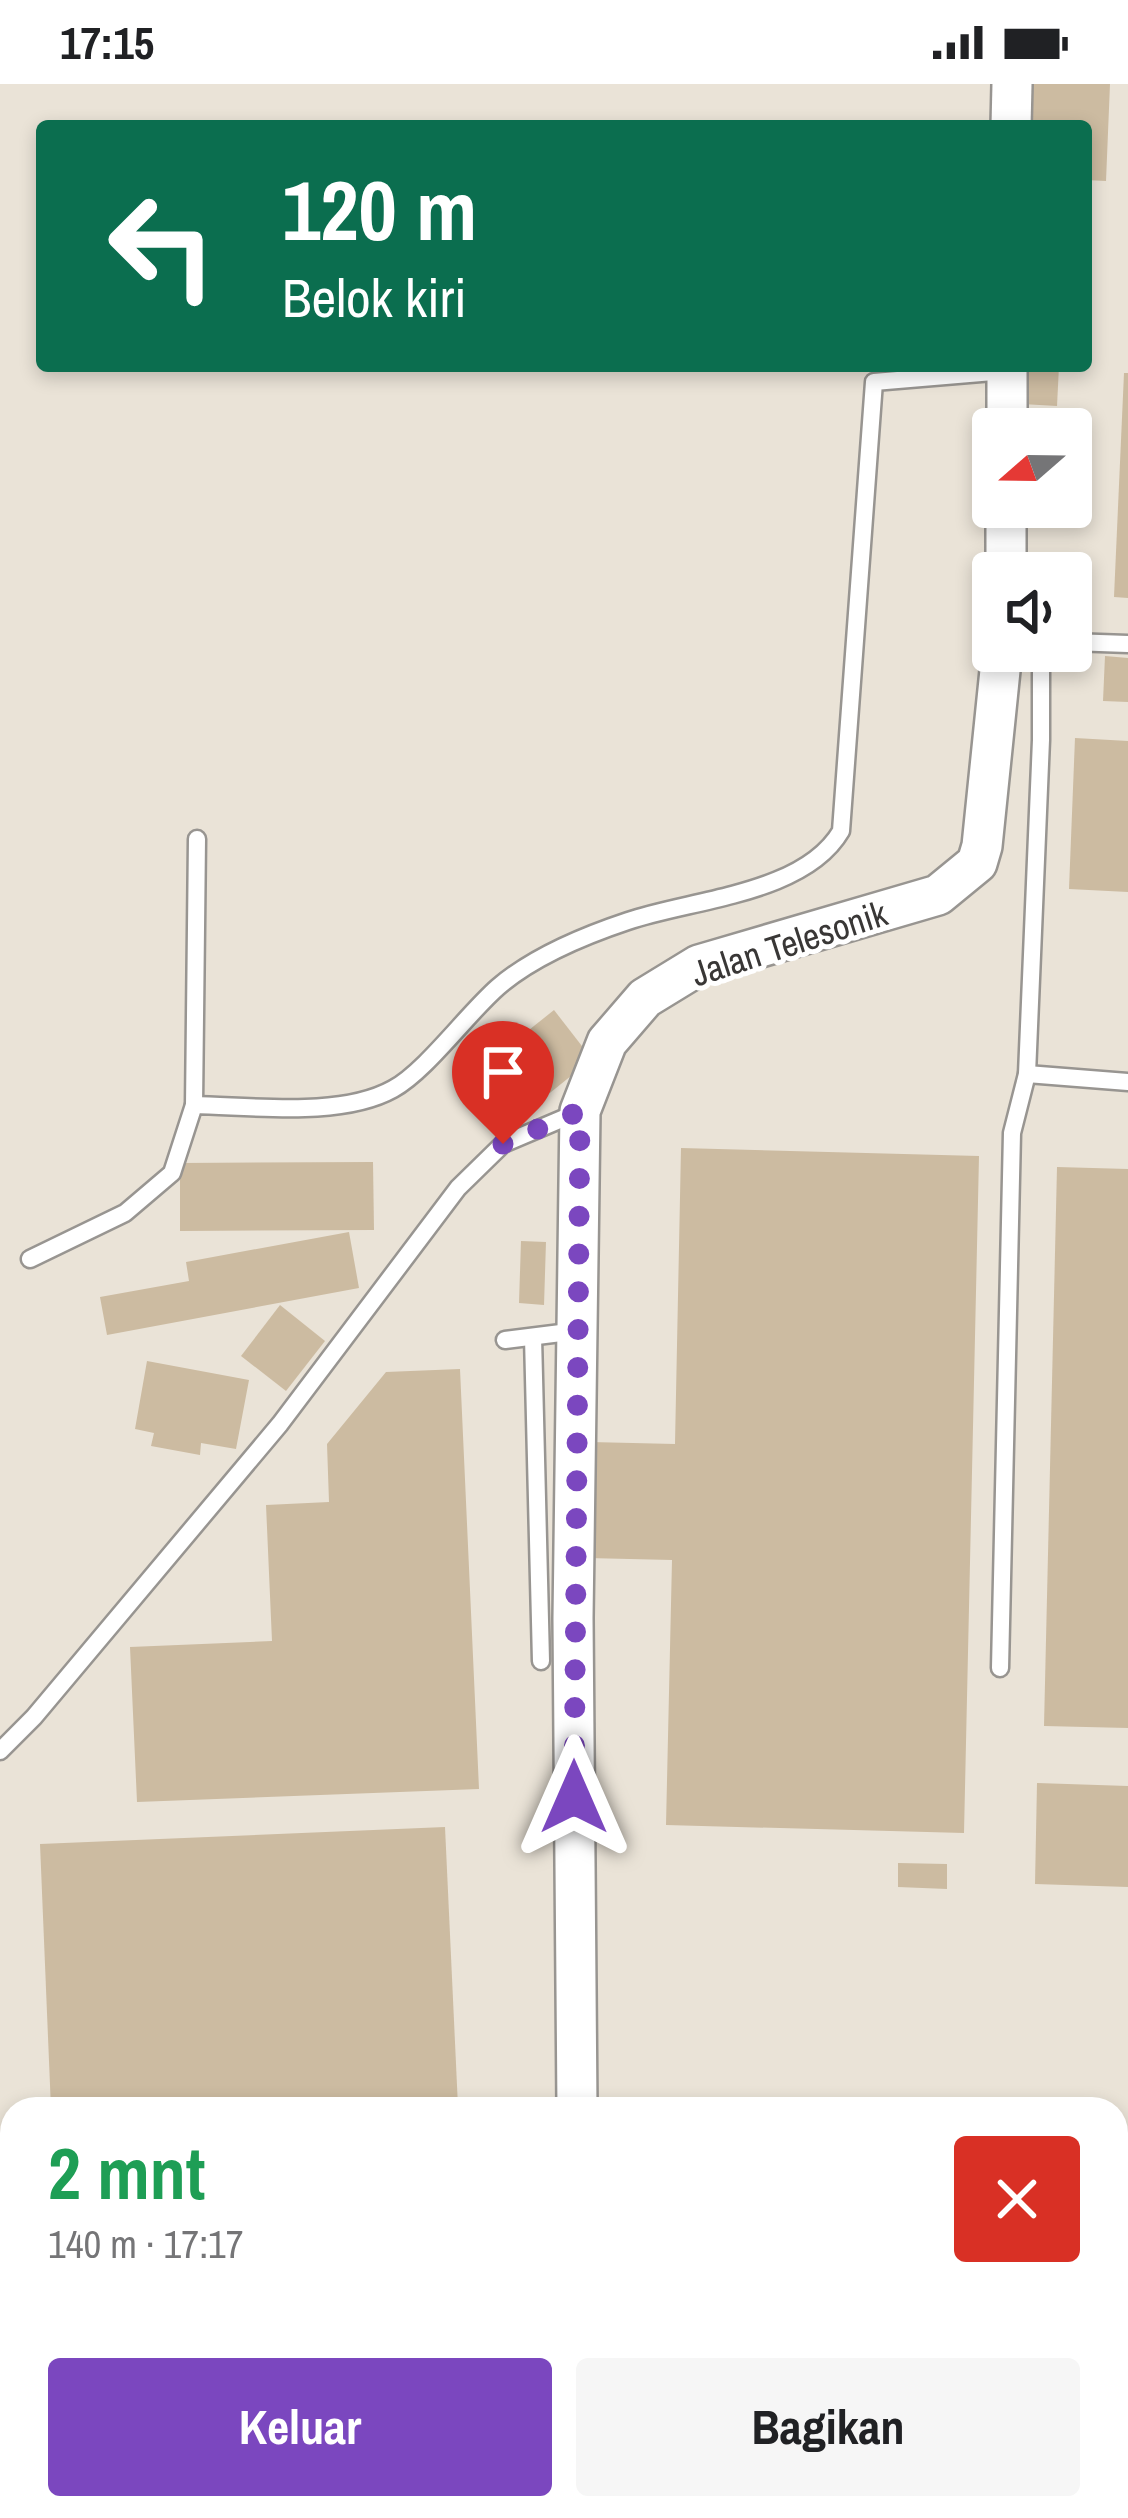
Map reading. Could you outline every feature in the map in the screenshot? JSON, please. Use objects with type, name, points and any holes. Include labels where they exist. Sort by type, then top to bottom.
[{"type":"street","points":[[1011,120],[1012,84]]},
{"type":"street","points":[[1007,372],[1007,408]]},
{"type":"street","name":"Jalan Telesonik","points":[[577,2097],[573,1618],[580,1111],[607,1042],[645,998],[699,965],[938,895],[977,863],[1001,672]]},
{"type":"lane","points":[[194,1105],[337,1106],[394,1089],[499,986],[546,954],[628,921],[796,874],[830,850],[841,831],[874,374],[918,372]]},
{"type":"lane","points":[[1092,643],[1128,644]]},
{"type":"lane","points":[[1000,1668],[1012,1133],[1027,1075],[1040,672]]},
{"type":"lane","points":[[30,1258],[125,1213],[172,1173],[194,1105],[197,839]]},
{"type":"lane","points":[[1027,1075],[1128,1082]]},
{"type":"lane","points":[[0,1751],[34,1717],[280,1424],[458,1188],[503,1144],[580,1111]]},
{"type":"lane","points":[[505,1340],[578,1331]]},
{"type":"lane","points":[[533,1337],[541,1661]]},
{"type":"shaded area","points":[[0,84],[1128,84],[1128,2097],[0,2097]]},
{"type":"building","points":[[1033,84],[1110,84],[1106,181],[1092,180],[1092,120],[1031,120]]},
{"type":"building","points":[[1024,372],[1059,372],[1057,406],[1022,404]]},
{"type":"building","points":[[1124,373],[1128,373],[1128,598],[1114,597]]},
{"type":"building","points":[[1105,656],[1128,658],[1128,702],[1103,701]]},
{"type":"building","points":[[1075,738],[1128,741],[1128,892],[1069,889]]},
{"type":"building","points":[[554,1010],[592,1059],[499,1134],[460,1085]]},
{"type":"building","points":[[681,1148],[979,1156],[964,1833],[666,1825],[672,1560],[587,1558],[590,1442],[675,1444]]},
{"type":"building","points":[[373,1162],[374,1230],[180,1231],[180,1163]]},
{"type":"building","points":[[1057,1167],[1128,1169],[1128,1728],[1044,1726]]},
{"type":"building","points":[[349,1232],[359,1288],[107,1335],[100,1297],[189,1281],[186,1262]]},
{"type":"building","points":[[521,1241],[546,1242],[544,1305],[519,1303]]},
{"type":"building","points":[[280,1305],[325,1341],[286,1391],[241,1356]]},
{"type":"building","points":[[147,1361],[249,1380],[236,1449],[201,1443],[200,1455],[151,1446],[154,1433],[135,1429]]},
{"type":"building","points":[[460,1369],[479,1789],[137,1802],[130,1647],[272,1641],[266,1505],[329,1502],[327,1444],[386,1372]]},
{"type":"building","points":[[1037,1783],[1128,1786],[1128,1887],[1035,1884]]},
{"type":"building","points":[[445,1827],[458,2097],[51,2097],[40,1844]]},
{"type":"building","points":[[898,1863],[947,1864],[947,1889],[898,1887]]},
{"type":"route","points":[[503,1144],[580,1111],[574,1797]]}]
